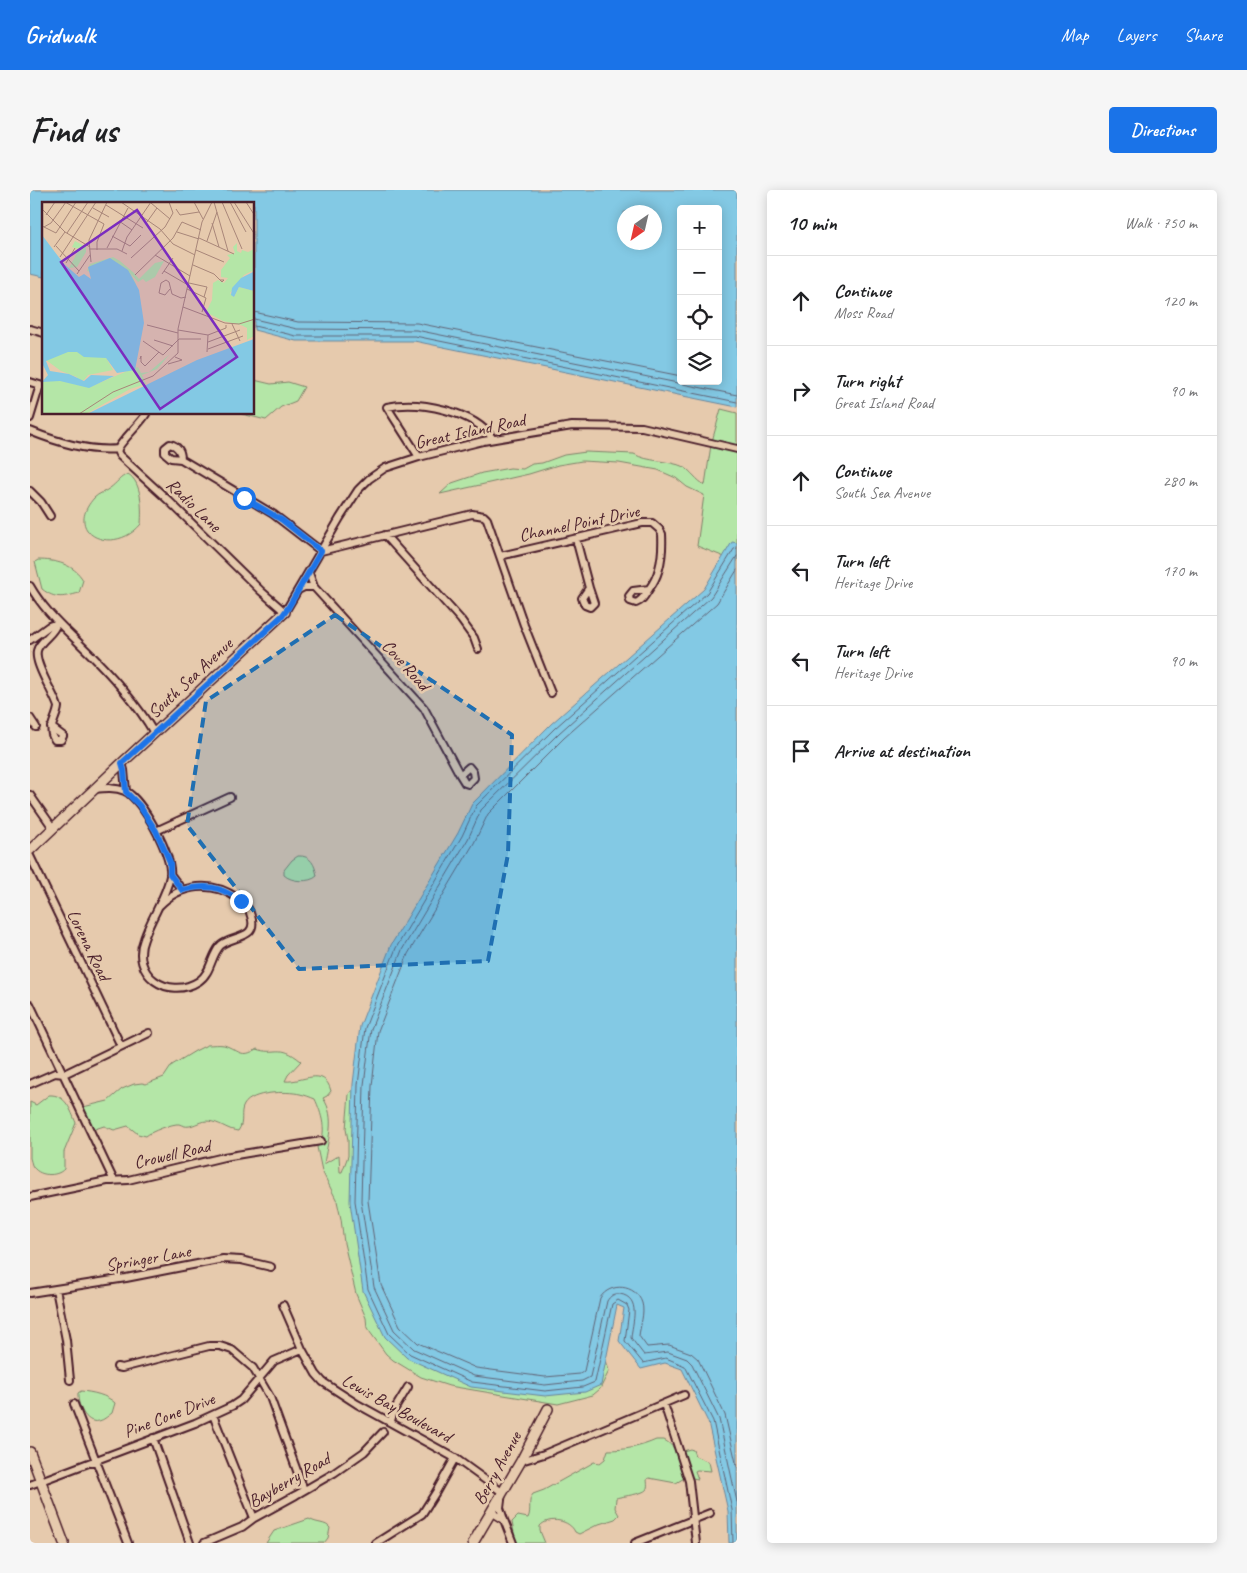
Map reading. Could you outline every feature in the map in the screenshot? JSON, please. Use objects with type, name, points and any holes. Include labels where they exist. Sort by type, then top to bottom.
[{"type":"street","points":[[30,382],[42,386],[30,418]]},
{"type":"street","points":[[419,456],[387,407],[401,404],[443,408],[484,428],[493,439]]},
{"type":"street","points":[[30,431],[90,449],[118,449],[145,415]]},
{"type":"street","name":"Great Island Road","points":[[285,612],[345,509],[363,484],[385,468],[419,456],[493,439],[572,426],[642,427],[737,449]]},
{"type":"street","name":"Radio Lane","points":[[118,449],[120,456],[285,612]]},
{"type":"street","points":[[181,459],[278,517],[321,551],[472,514],[481,515],[486,518],[550,693]]},
{"type":"street","points":[[30,491],[42,502],[50,516]]},
{"type":"street","name":"Channel Point Drive","points":[[500,556],[648,522],[655,526],[662,534],[662,550],[657,576],[649,589]]},
{"type":"street","points":[[385,536],[461,620],[474,638],[478,649]]},
{"type":"street","points":[[576,539],[589,588]]},
{"type":"street","name":"Cove Road","points":[[309,573],[314,587],[424,708],[460,775]]},
{"type":"street","points":[[30,586],[57,623],[116,681],[154,733]]},
{"type":"street","points":[[300,589],[314,587]]},
{"type":"street","name":"South Sea Avenue","points":[[30,850],[285,612]]},
{"type":"street","points":[[30,640],[57,623]]},
{"type":"street","points":[[51,727],[58,712],[58,707],[37,661],[36,651],[42,641],[56,629],[57,623]]},
{"type":"street","points":[[30,718],[36,727]]},
{"type":"street","points":[[122,763],[126,792]]},
{"type":"street","points":[[94,789],[108,788],[126,792],[139,805],[156,831],[170,862],[170,874],[159,906],[142,943],[141,960],[147,973],[157,982],[175,989],[188,987],[204,977],[219,947],[224,942],[239,938],[249,932],[252,921],[247,906],[229,892],[202,886],[182,890],[167,898],[159,906]]},
{"type":"street","points":[[30,795],[53,828]]},
{"type":"street","points":[[156,831],[230,797]]},
{"type":"street","name":"Lorena Road","points":[[30,856],[121,1046]]},
{"type":"street","points":[[170,874],[182,890]]},
{"type":"street","points":[[30,1004],[114,1181]]},
{"type":"street","points":[[30,1084],[55,1073],[64,1074],[149,1033]]},
{"type":"street","name":"Crowell Road","points":[[30,1197],[128,1180],[224,1157],[321,1141]]},
{"type":"street","name":"Springer Lane","points":[[30,1293],[223,1259],[241,1260],[271,1267]]},
{"type":"street","points":[[56,1289],[66,1340],[70,1380]]},
{"type":"street","name":"Lewis Bay Boulevard","points":[[283,1305],[302,1349],[323,1382],[357,1404],[391,1421],[455,1458],[502,1492]]},
{"type":"street","points":[[117,1367],[122,1368],[200,1348],[220,1346],[232,1350],[253,1368],[270,1397],[304,1490]]},
{"type":"street","name":"Pine Cone Drive","points":[[30,1485],[213,1415],[241,1400],[274,1361],[302,1349]]},
{"type":"street","points":[[391,1421],[394,1410],[408,1387]]},
{"type":"street","points":[[520,1461],[544,1454],[684,1395]]},
{"type":"street","points":[[74,1404],[128,1543]]},
{"type":"street","points":[[664,1404],[686,1467],[691,1492],[696,1543]]},
{"type":"street","name":"Berry Avenue","points":[[473,1543],[548,1409]]},
{"type":"street","points":[[213,1415],[254,1518]]},
{"type":"street","name":"Bayberry Road","points":[[204,1543],[242,1526],[304,1490],[364,1452],[383,1432]]},
{"type":"street","points":[[153,1438],[190,1543]]},
{"type":"street","points":[[30,1452],[64,1543]]},
{"type":"street","points":[[376,1543],[422,1514],[428,1507],[455,1458]]},
{"type":"street","points":[[502,1492],[500,1508],[513,1543]]},
{"type":"street","points":[[491,1512],[504,1520]]},
{"type":"street","points":[[634,1543],[710,1513]]},
{"type":"highlighted area","points":[[335,615],[512,735],[508,854],[488,961],[299,969],[187,825],[206,701]]},
{"type":"green space","points":[[255,380],[271,384],[288,382],[304,387],[296,401],[281,407],[266,420],[246,415],[255,415]]},
{"type":"green space","points":[[721,409],[737,413],[737,562],[697,546],[704,495],[687,487],[676,478],[658,470],[619,463],[582,461],[558,465],[529,474],[440,494],[452,483],[482,473],[510,468],[523,469],[532,464],[542,463],[564,455],[586,452],[634,454],[639,457],[672,463],[687,469],[705,485],[711,445]]},
{"type":"green space","points":[[128,474],[133,478],[139,489],[141,524],[130,534],[118,539],[106,540],[95,537],[88,531],[84,522],[86,511],[96,496]]},
{"type":"green space","points":[[38,560],[57,562],[75,570],[83,580],[79,593],[60,597],[42,589],[35,562]]},
{"type":"green space","points":[[298,856],[306,857],[312,862],[317,876],[310,880],[300,881],[284,875],[284,870]]},
{"type":"green space","points":[[207,1045],[224,1045],[240,1053],[252,1052],[257,1049],[283,1051],[301,1061],[285,1081],[318,1077],[328,1083],[331,1091],[323,1098],[329,1114],[330,1130],[324,1164],[339,1155],[340,1172],[342,1172],[348,1156],[346,1129],[349,1094],[358,1082],[605,1356],[609,1371],[600,1389],[593,1395],[558,1404],[449,1386],[421,1377],[386,1354],[367,1328],[366,1318],[356,1294],[344,1243],[337,1201],[322,1171],[317,1147],[323,1136],[323,1123],[315,1099],[302,1094],[287,1092],[270,1093],[254,1097],[244,1105],[238,1131],[209,1121],[188,1126],[172,1125],[146,1136],[138,1134],[128,1126],[114,1130],[104,1126],[91,1129],[81,1112],[83,1107],[108,1101],[122,1089],[134,1084],[146,1084],[164,1077],[172,1065]]},
{"type":"green space","points":[[49,1095],[55,1095],[64,1100],[76,1123],[64,1152],[64,1169],[57,1173],[43,1174],[35,1169],[30,1158],[30,1102],[36,1105]]},
{"type":"green space","points":[[81,1391],[99,1394],[112,1400],[115,1403],[112,1413],[105,1419],[90,1420],[86,1417],[79,1402],[78,1393]]},
{"type":"green space","points":[[656,1440],[664,1440],[680,1451],[693,1450],[695,1456],[709,1462],[711,1471],[697,1470],[695,1471],[698,1479],[686,1477],[676,1483],[649,1478],[647,1479],[646,1490],[643,1492],[616,1498],[615,1508],[619,1515],[615,1519],[599,1524],[579,1534],[564,1522],[549,1521],[540,1526],[545,1543],[516,1543],[512,1522],[518,1516],[528,1518],[530,1500],[533,1494],[544,1490],[594,1462],[600,1463],[605,1459],[608,1450],[632,1448]]},
{"type":"green space","points":[[309,1519],[330,1528],[328,1538],[324,1543],[266,1543],[274,1531]]},
{"type":"water","points":[[30,190],[737,190],[737,407],[414,341],[296,341],[255,330],[255,202],[42,202],[42,277],[30,274]]},
{"type":"water","points":[[732,542],[737,543],[737,1543],[729,1543],[728,1511],[708,1422],[682,1369],[665,1363],[641,1369],[619,1341],[624,1308],[617,1305],[601,1385],[585,1392],[545,1396],[471,1387],[407,1358],[385,1337],[363,1291],[350,1202],[353,1084],[360,1026],[391,945],[458,833],[472,804],[551,724],[704,589]]},
{"type":"route","points":[[241,901],[229,892],[211,887],[202,886],[182,890],[170,874],[170,862],[156,831],[139,805],[126,792],[122,763],[283,615],[321,551],[282,520],[244,498]]}]
